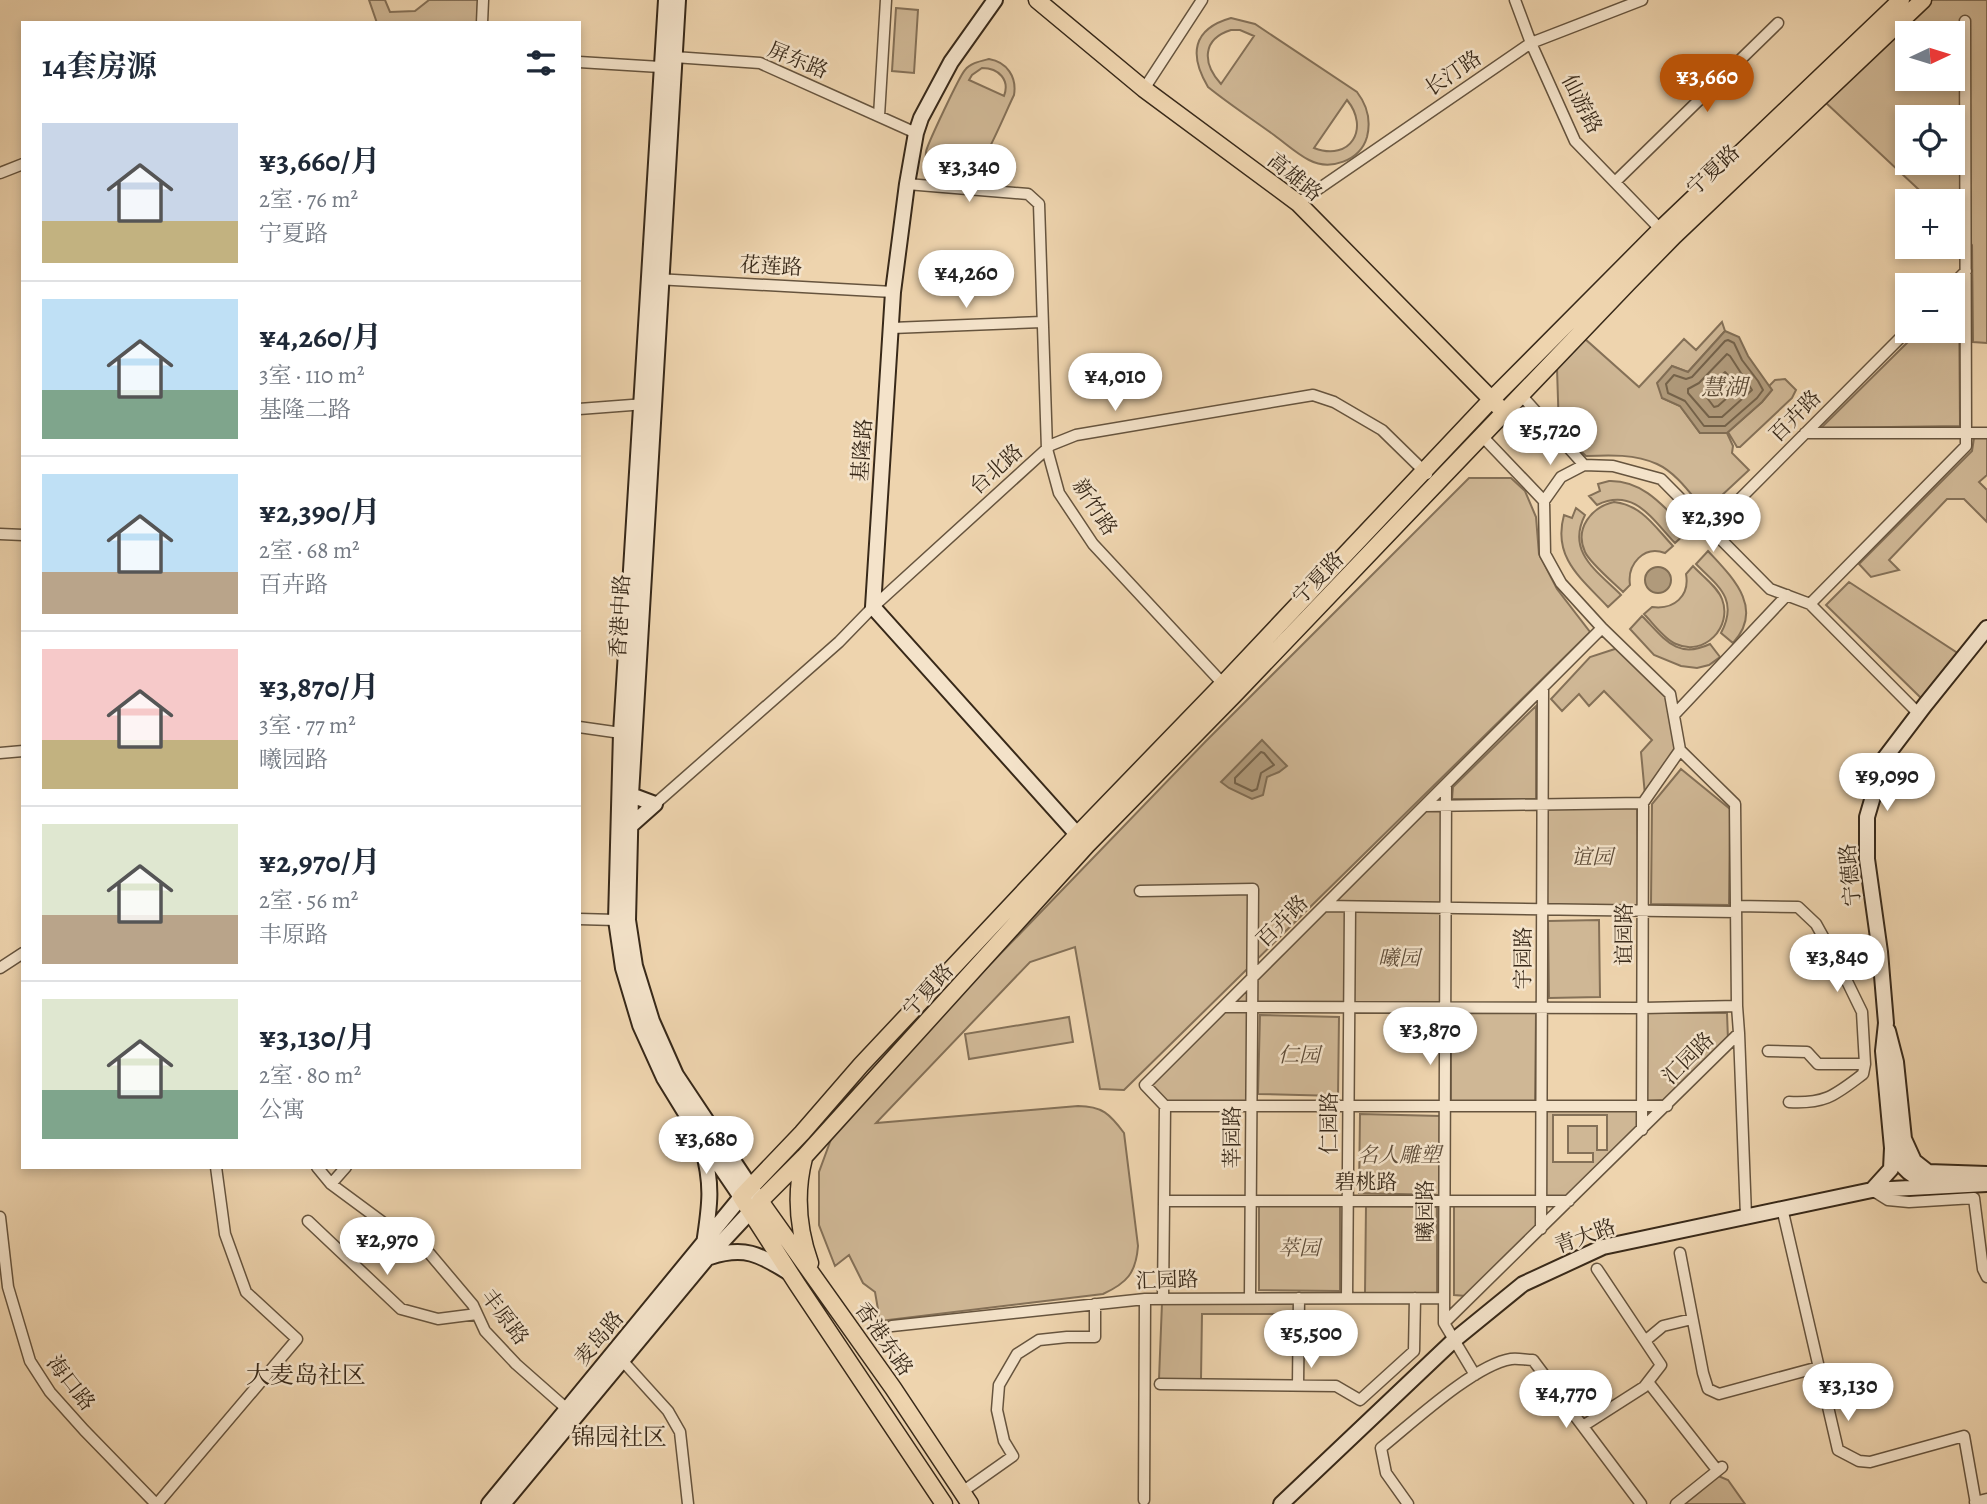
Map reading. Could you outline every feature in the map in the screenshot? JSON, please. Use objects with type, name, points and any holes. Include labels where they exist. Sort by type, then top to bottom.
[{"type":"main road","name":"香港中路","points":[[654,279],[660,67],[666,0]]},
{"type":"main road","name":"香港中路","points":[[678,0],[654,279],[624,830],[616,920],[623,968],[640,1025],[664,1078],[699,1135],[751,1199]]},
{"type":"main road","name":"基隆路","points":[[873,607],[893,292],[916,133],[921,118],[951,62],[995,0]]},
{"type":"main road","name":"高雄路","points":[[1037,0],[1144,89],[1298,203],[1505,413]]},
{"type":"main road","name":"宁夏路","points":[[751,1199],[802,1133],[861,1065],[1228,690],[1437,484],[1522,396],[1666,234],[1901,0]]},
{"type":"main road","name":"宁夏路","points":[[1228,690],[1424,470],[1491,400],[1666,234],[1923,0]]},
{"type":"main road","name":"香港中路","points":[[625,793],[621,733],[646,404]]},
{"type":"main road","points":[[873,607],[1082,840]]},
{"type":"main road","name":"宁德路","points":[[1872,1191],[1891,1169],[1891,1138],[1883,1051],[1886,1023],[1880,952],[1867,859],[1867,817],[1884,759],[1987,628]]},
{"type":"main road","points":[[624,830],[655,804],[625,793]]},
{"type":"main road","name":"香港中路","points":[[624,830],[628,920],[635,966],[652,1021],[676,1075],[751,1199]]},
{"type":"main road","name":"宁夏路","points":[[751,1199],[804,1157],[1082,840]]},
{"type":"main road","points":[[1886,1023],[1896,1062],[1904,1139],[1914,1161],[1928,1172],[1987,1174]]},
{"type":"main road","points":[[699,1135],[710,1171],[706,1251],[754,1253],[789,1272]]},
{"type":"main road","points":[[1891,1138],[1897,1159],[1904,1169],[1928,1182],[1945,1186]]},
{"type":"main road","points":[[804,1157],[799,1177],[798,1203],[804,1245],[815,1279]]},
{"type":"main road","name":"青大路","points":[[1281,1504],[1453,1341],[1523,1284],[1603,1247],[1872,1191],[1987,1184]]},
{"type":"main road","name":"麦岛路","points":[[503,1504],[619,1356],[751,1199]]},
{"type":"main road","name":"香港东路","points":[[751,1199],[789,1272],[944,1504]]},
{"type":"main road","name":"香港东路","points":[[751,1199],[815,1279],[893,1388],[966,1498]]},
{"type":"main road","name":"麦岛路","points":[[489,1504],[567,1409],[619,1356]]},
{"type":"street","points":[[482,21],[483,0]]},
{"type":"street","points":[[879,116],[886,0]]},
{"type":"street","points":[[1144,89],[1202,0]]},
{"type":"street","name":"仙游路","points":[[1515,0],[1531,43],[1575,141],[1666,234]]},
{"type":"street","name":"长汀路","points":[[1298,203],[1531,43],[1642,0]]},
{"type":"street","points":[[1810,604],[1966,446],[1965,21]]},
{"type":"street","points":[[1615,182],[1778,23]]},
{"type":"street","points":[[581,62],[660,67],[674,57]]},
{"type":"street","name":"屏东路","points":[[674,57],[760,63],[916,133]]},
{"type":"street","points":[[0,173],[21,165]]},
{"type":"street","name":"新竹路","points":[[907,184],[1028,194],[1039,204],[1047,449],[1059,493],[1093,544],[1228,690]]},
{"type":"street","name":"花莲路","points":[[654,279],[893,292]]},
{"type":"street","points":[[892,328],[1042,322]]},
{"type":"street","name":"百卉路","points":[[1710,529],[1895,343]]},
{"type":"street","name":"台北路","points":[[655,804],[839,642],[873,607],[1051,445],[1076,435],[1313,395],[1334,402],[1382,430],[1437,484]]},
{"type":"street","points":[[1522,396],[1584,465]]},
{"type":"street","points":[[581,409],[646,404]]},
{"type":"street","points":[[1805,433],[1987,433]]},
{"type":"street","points":[[1482,436],[1544,501]]},
{"type":"street","points":[[1424,806],[1643,803],[1680,750],[1670,694],[1602,628],[1561,583],[1545,554],[1544,501],[1561,477],[1584,465],[1613,466],[1661,480],[1770,590],[1810,604],[1919,713]]},
{"type":"street","points":[[0,534],[21,535]]},
{"type":"street","points":[[1674,715],[1787,596]]},
{"type":"street","name":"百卉路","points":[[1165,1106],[1145,1085],[1602,628]]},
{"type":"street","name":"宇园路","points":[[1541,1229],[1543,687]]},
{"type":"street","points":[[581,727],[621,733]]},
{"type":"street","name":"汇园路","points":[[1444,1323],[1739,1033],[1735,804],[1680,750]]},
{"type":"street","points":[[0,753],[21,751]]},
{"type":"street","name":"曦园路","points":[[1446,784],[1444,1323],[1475,1375]]},
{"type":"street","name":"谊园路","points":[[1642,1130],[1643,803]]},
{"type":"street","points":[[1140,891],[1253,889],[1251,1297]]},
{"type":"street","points":[[1324,906],[1644,912],[1798,907],[1816,925],[1862,1012],[1865,1064],[1863,1074],[1830,1097],[1810,1103],[1789,1102]]},
{"type":"street","name":"仁园路","points":[[1347,1298],[1350,907]]},
{"type":"street","points":[[581,919],[616,920]]},
{"type":"street","points":[[0,968],[21,954]]},
{"type":"street","points":[[1223,1007],[1737,1006]]},
{"type":"street","points":[[1739,1033],[1746,1216]]},
{"type":"street","points":[[1768,1051],[1807,1052],[1818,1064],[1865,1064]]},
{"type":"street","points":[[1163,1298],[1165,1106],[1667,1106]]},
{"type":"street","points":[[156,1504],[297,1339],[246,1292],[225,1234],[220,1169]]},
{"type":"street","name":"丰原路","points":[[319,1169],[331,1184],[430,1254],[473,1305],[485,1331],[508,1356],[567,1409]]},
{"type":"street","points":[[331,1184],[344,1169]]},
{"type":"street","points":[[1872,1191],[1888,1200],[1909,1202],[1974,1198],[1983,1269],[1987,1276]]},
{"type":"street","name":"碧桃路","points":[[1164,1201],[1569,1201]]},
{"type":"street","points":[[1782,1208],[1839,1450],[1859,1461],[1870,1462],[1964,1436],[1978,1502]]},
{"type":"street","name":"海口路","points":[[0,1217],[4,1288],[30,1361],[50,1392],[156,1504]]},
{"type":"street","points":[[308,1221],[401,1309],[438,1319],[477,1314]]},
{"type":"street","points":[[1680,1253],[1708,1389],[1719,1394],[1819,1367]]},
{"type":"street","points":[[1583,1426],[1644,1387],[1661,1365],[1597,1269]]},
{"type":"street","points":[[1298,1297],[1298,1385]]},
{"type":"street","name":"汇园路","points":[[892,1326],[1163,1298],[1444,1298]]},
{"type":"street","points":[[1160,1384],[1336,1385],[1360,1400],[1414,1351],[1415,1298]]},
{"type":"street","points":[[1144,1500],[1145,1299]]},
{"type":"street","points":[[966,1498],[1013,1456],[1004,1441],[997,1410],[999,1385],[1017,1354],[1039,1340],[1095,1337],[1095,1304]]},
{"type":"street","points":[[1645,1341],[1663,1326],[1692,1319]]},
{"type":"street","points":[[619,1356],[668,1411],[680,1432],[688,1504]]},
{"type":"street","points":[[1408,1504],[1386,1473],[1381,1448],[1475,1375],[1511,1359],[1533,1360],[1641,1504]]},
{"type":"street","points":[[1648,1382],[1720,1468],[1676,1504]]},
{"type":"green space","points":[[369,0],[385,0],[390,12],[415,11],[429,0],[478,0],[477,21],[376,21]]},
{"type":"green space","points":[[1929,0],[1987,0],[1987,343],[1973,342],[1972,245],[1965,237],[1965,189],[1918,189],[1903,175],[1965,175],[1965,105],[1895,105],[1895,167],[1825,102],[1895,33],[1895,91],[1965,91],[1965,21],[1908,21]]},
{"type":"green space","points":[[896,8],[918,10],[914,73],[892,71]]},
{"type":"green space","points":[[1231,18],[1255,24],[1357,92],[1366,108],[1369,125],[1367,137],[1358,152],[1335,164],[1309,160],[1208,87],[1198,64],[1198,45],[1208,29]],"holes":[[[1231,30],[1240,30],[1254,36],[1221,84],[1210,68],[1208,52],[1215,39]],[[1347,100],[1357,121],[1353,140],[1338,150],[1314,148]]]},
{"type":"green space","points":[[989,59],[1001,63],[1009,71],[1014,82],[1014,95],[988,150],[971,175],[956,181],[941,178],[929,168],[926,161],[927,147],[965,70],[973,64]],"holes":[[[982,68],[993,70],[1002,76],[1004,96],[969,80]],[[937,147],[970,163],[971,164],[961,172],[943,170],[934,159]]]},
{"type":"green space","points":[[1722,322],[1725,331],[1688,372],[1672,366],[1662,398],[1680,406],[1700,433],[1727,433],[1733,446],[1732,453],[1749,470],[1705,511],[1678,479],[1657,464],[1631,457],[1586,456],[1559,431],[1557,368],[1585,339],[1639,387],[1684,339],[1696,350]]},
{"type":"green space","points":[[1907,343],[1959,343],[1960,426],[1821,428]]},
{"type":"green space","points":[[1785,379],[1796,390],[1792,398],[1737,447],[1728,432],[1762,402],[1772,390],[1769,386],[1775,380]]},
{"type":"green space","points":[[1974,438],[1987,438],[1987,475],[1979,482],[1987,490],[1987,522],[1964,499],[1947,499],[1889,560],[1899,570],[1871,577],[1859,564],[1972,451]]},
{"type":"green space","points":[[1469,478],[1511,478],[1525,491],[1536,517],[1539,554],[1557,589],[1590,632],[1124,1090],[1100,1089],[1075,947],[1030,962],[876,1123],[1078,1106],[1105,1112],[1124,1133],[1138,1246],[1135,1263],[1124,1281],[1103,1294],[880,1321],[875,1292],[863,1283],[849,1255],[835,1266],[819,1225],[819,1172],[837,1123],[1206,741]]},
{"type":"green space","points":[[1622,482],[1643,490],[1688,531],[1675,543],[1650,516],[1632,503],[1610,500],[1597,505],[1589,496],[1600,491],[1598,484]]},
{"type":"green space","points":[[1614,502],[1640,512],[1673,546],[1665,553],[1650,552],[1638,558],[1631,570],[1630,585],[1623,592],[1592,562],[1582,543],[1587,520],[1599,509]]},
{"type":"green space","points":[[1576,508],[1585,515],[1579,540],[1587,560],[1621,595],[1608,607],[1579,577],[1562,544],[1564,515],[1572,518]]},
{"type":"green space","points":[[1708,551],[1735,582],[1745,605],[1746,618],[1733,643],[1721,633],[1728,611],[1727,602],[1712,579],[1696,564]]},
{"type":"green space","points":[[1693,566],[1717,590],[1724,610],[1720,629],[1714,637],[1706,643],[1686,647],[1667,638],[1644,614],[1652,607],[1667,606],[1679,600],[1687,582],[1686,574]]},
{"type":"green space","points":[[1849,582],[1959,654],[1921,698],[1826,605]]},
{"type":"green space","points":[[1642,616],[1664,639],[1679,648],[1698,648],[1710,644],[1720,657],[1709,665],[1697,668],[1681,666],[1654,655],[1630,629]]},
{"type":"green space","points":[[1618,648],[1667,695],[1678,750],[1645,795],[1641,752],[1652,740],[1604,691],[1589,706],[1579,694],[1562,711],[1551,699],[1590,657]]},
{"type":"green space","points":[[1536,706],[1536,799],[1452,799],[1453,787]]},
{"type":"green space","points":[[1681,769],[1730,809],[1729,905],[1651,904],[1652,804]]},
{"type":"green space","name":"谊园","points":[[1637,808],[1638,905],[1547,906],[1546,809]]},
{"type":"green space","points":[[1426,811],[1442,811],[1441,903],[1335,901]]},
{"type":"green space","name":"曦园","points":[[1326,910],[1443,911],[1442,1005],[1233,1003]]},
{"type":"green space","points":[[1599,920],[1600,997],[1549,998],[1548,921]]},
{"type":"green space","points":[[1224,1011],[1249,1011],[1249,1104],[1166,1103],[1148,1084]]},
{"type":"green space","points":[[1451,1012],[1536,1013],[1535,1102],[1451,1102]]},
{"type":"green space","points":[[1647,1013],[1727,1013],[1728,1040],[1665,1100],[1645,1101]]},
{"type":"green space","name":"仁园","points":[[1260,1015],[1339,1017],[1338,1096],[1258,1094]]},
{"type":"green space","points":[[1069,1017],[1073,1042],[969,1059],[965,1034]]},
{"type":"green space","points":[[1639,1108],[1639,1129],[1568,1198],[1544,1198],[1544,1109]],"holes":[[[1553,1115],[1607,1115],[1607,1150],[1597,1150],[1597,1126],[1568,1126],[1568,1153],[1593,1153],[1593,1162],[1553,1162]]]},
{"type":"green space","name":"名人雕塑","points":[[1360,1114],[1440,1116],[1439,1195],[1359,1193]]},
{"type":"green space","name":"萃园","points":[[1259,1206],[1340,1206],[1340,1291],[1259,1290]]},
{"type":"green space","points":[[1366,1206],[1437,1207],[1437,1294],[1365,1293]]},
{"type":"green space","points":[[1454,1206],[1537,1206],[1537,1227],[1466,1296],[1454,1295]]},
{"type":"green space","points":[[1295,1302],[1295,1314],[1202,1314],[1201,1379],[1159,1379],[1162,1303]]},
{"type":"green space","points":[[1716,1475],[1728,1480],[1745,1504],[1681,1504]]},
{"type":"water","name":"慧湖","points":[[1725,331],[1739,337],[1748,356],[1772,390],[1727,433],[1700,433],[1680,406],[1662,398],[1657,383],[1672,366],[1688,372]]},
{"type":"water","points":[[1658,567],[1667,571],[1671,580],[1667,589],[1658,593],[1649,589],[1645,580],[1649,571]]},
{"type":"water","points":[[1262,740],[1287,766],[1267,777],[1263,795],[1252,799],[1221,782]]},
{"type":"district","name":"大麦岛社区","points":[[306,1375]]},
{"type":"district","name":"锦园社区","points":[[619,1437]]}]
